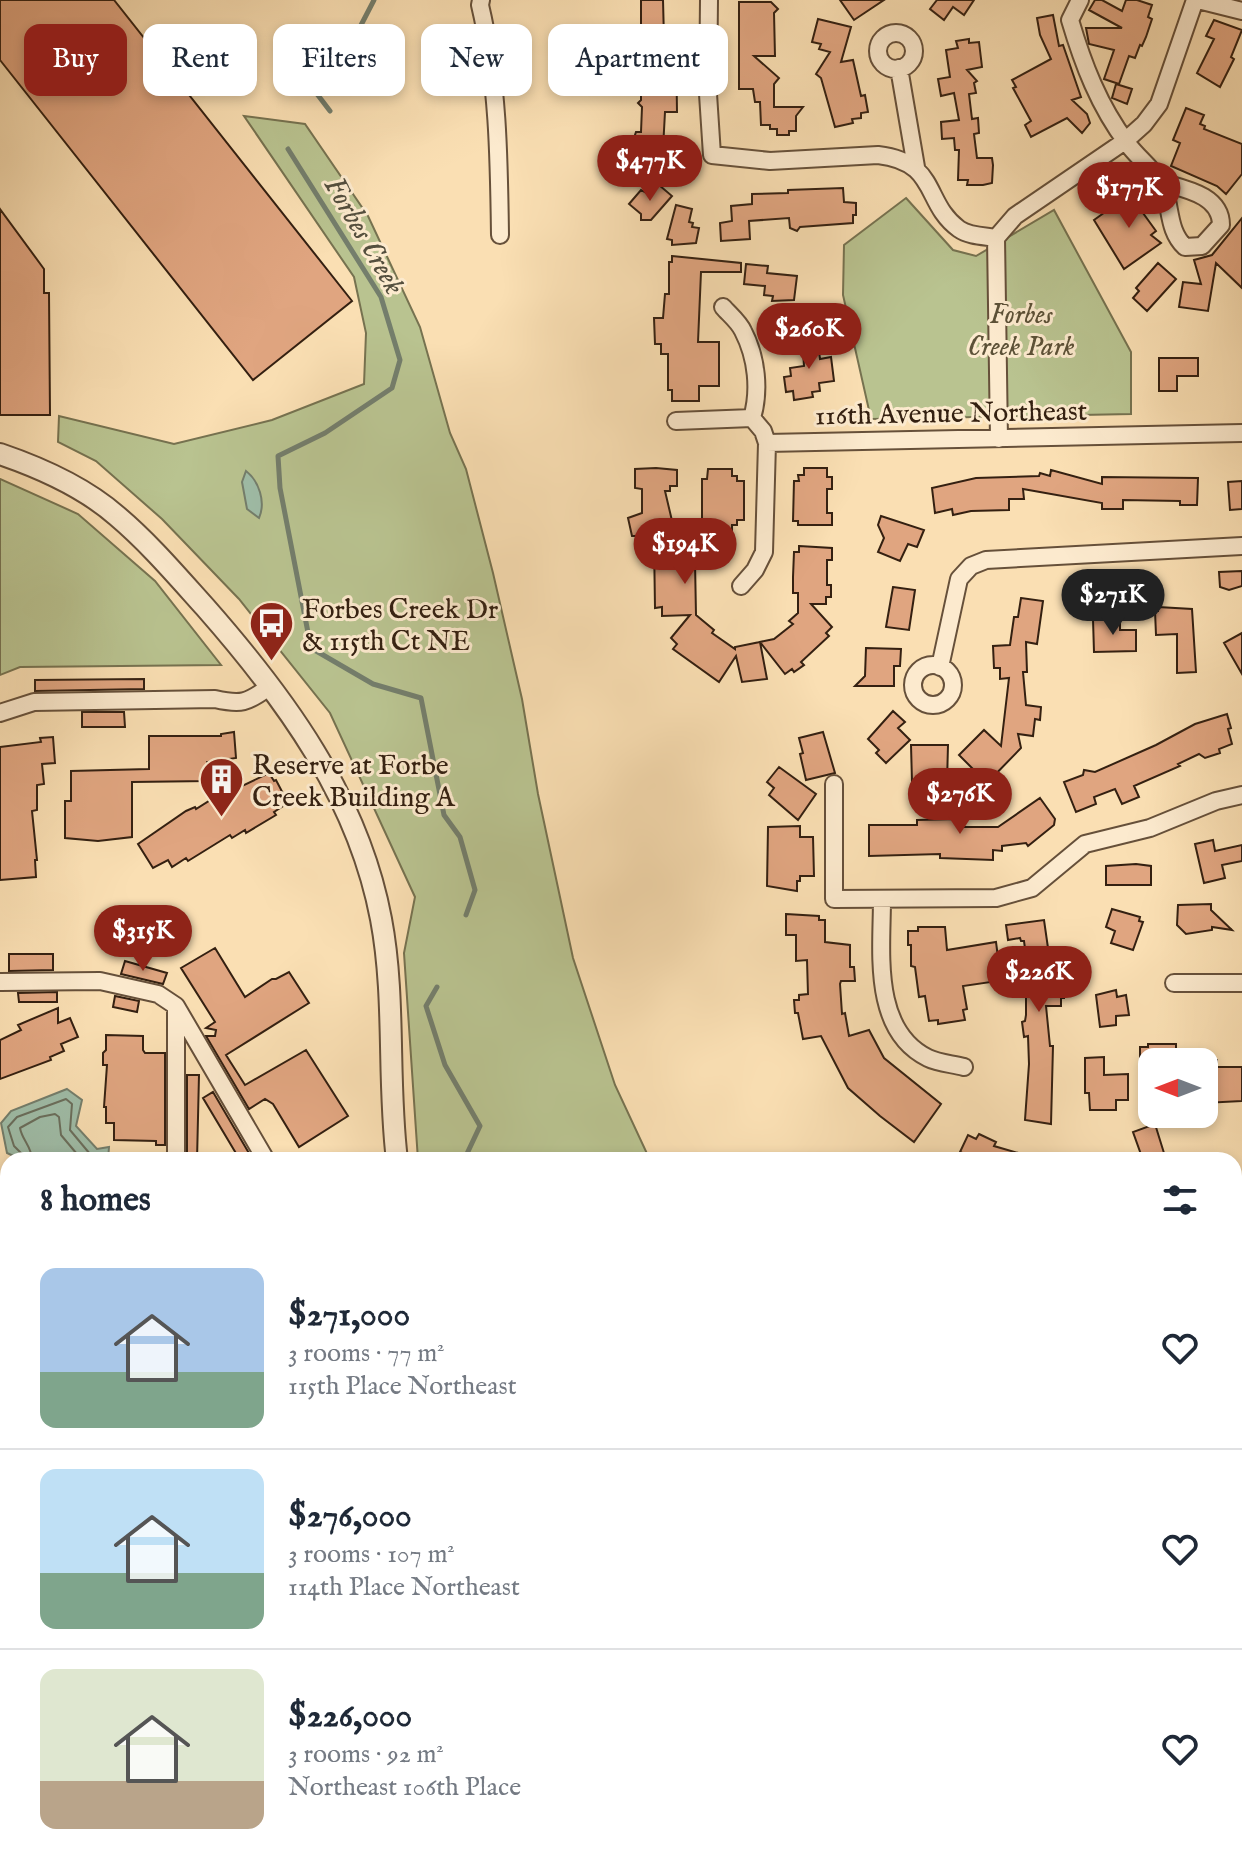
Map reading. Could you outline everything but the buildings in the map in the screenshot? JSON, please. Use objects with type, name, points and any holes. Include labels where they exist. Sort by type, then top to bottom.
[{"type":"street","points":[[481,0],[491,50],[498,136],[500,235]]},
{"type":"street","points":[[709,0],[708,94],[712,155],[770,161],[878,155],[895,157],[916,167]]},
{"type":"street","points":[[1080,0],[1070,20],[1085,70],[1125,141],[1161,182]]},
{"type":"street","points":[[999,439],[996,238],[1015,216],[1125,141],[1144,124],[1159,104],[1196,0],[1242,11]]},
{"type":"street","points":[[899,68],[916,167],[951,221],[961,230],[996,238]]},
{"type":"street","points":[[723,307],[743,330],[755,367],[757,403],[752,418]]},
{"type":"street","points":[[676,421],[752,418]]},
{"type":"street","points":[[741,586],[755,570],[764,552],[767,443],[763,431],[752,418]]},
{"type":"street","name":"116th Avenue Northeast","points":[[767,443],[1242,433]]},
{"type":"street","points":[[0,454],[39,467],[116,514],[227,633],[316,752],[362,846],[381,917],[396,1152]]},
{"type":"street","points":[[940,667],[959,579],[971,566],[986,560],[1242,546]]},
{"type":"street","points":[[0,713],[34,702],[215,699],[236,704],[251,699],[269,687]]},
{"type":"street","points":[[834,784],[834,899],[996,898],[1032,888],[1085,844],[1150,828],[1216,801],[1242,795]]},
{"type":"street","points":[[882,899],[883,982],[889,1012],[905,1039],[928,1058],[964,1067]]},
{"type":"street","points":[[0,982],[100,981],[158,994],[176,1006],[261,1152]]},
{"type":"street","points":[[1174,983],[1242,983]]},
{"type":"street","points":[[176,1006],[176,1152]]},
{"type":"green space","points":[[244,116],[305,124],[368,216],[420,327],[450,433],[466,469],[493,573],[522,699],[538,794],[573,958],[615,1085],[646,1152],[417,1152],[404,953],[415,897],[330,713],[239,599],[162,519],[96,461],[58,442],[59,416],[174,444],[272,420],[364,384],[366,333],[354,277]]},
{"type":"green space","name":"Forbes Creek Park","points":[[906,198],[953,250],[976,256],[1054,210],[1131,352],[1131,414],[871,419],[843,295],[844,245]]},
{"type":"green space","points":[[0,479],[78,514],[155,581],[221,665],[20,667],[0,675]]},
{"type":"water","points":[[246,471],[260,492],[262,505],[259,518],[247,509],[242,482]]},
{"type":"water","points":[[67,1089],[82,1100],[76,1126],[97,1149],[109,1147],[109,1152],[7,1152],[1,1123],[11,1111]]},
{"type":"waterway","name":"Forbes Creek","points":[[362,24],[374,0]]},
{"type":"waterway","name":"Forbes Creek","points":[[319,96],[330,111]]},
{"type":"waterway","name":"Forbes Creek","points":[[288,149],[381,297],[400,360],[392,388],[325,433],[278,456],[280,488],[311,648],[373,684],[421,698],[444,815],[460,837],[475,890],[466,915]]},
{"type":"waterway","name":"Forbes Creek","points":[[437,987],[426,1006],[445,1065],[480,1126],[468,1152]]},
{"type":"place","name":"Forbes Creek Dr & 115th Ct NE","points":[[271,663]]},
{"type":"place","name":"Reserve at Forbe Creek Building A","points":[[221,819]]}]
